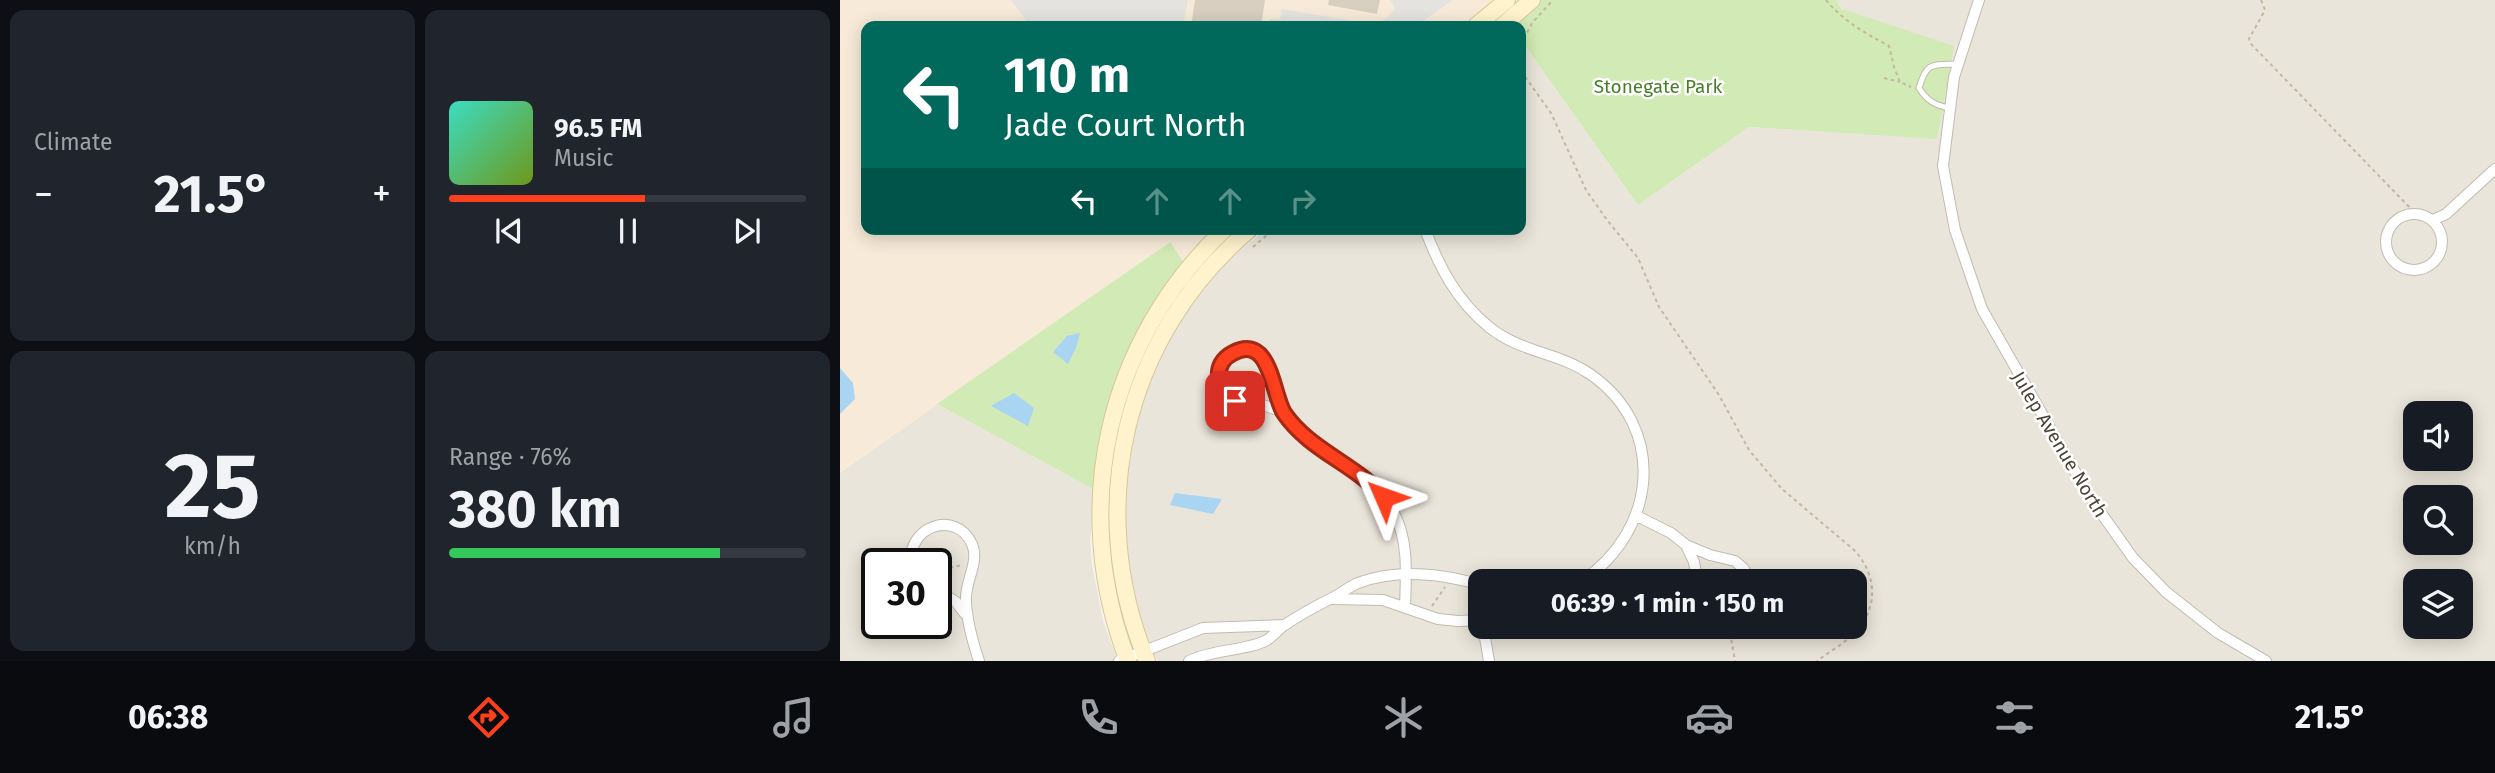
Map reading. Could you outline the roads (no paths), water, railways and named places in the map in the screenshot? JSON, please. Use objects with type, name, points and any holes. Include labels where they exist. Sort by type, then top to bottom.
[{"type":"street","points":[[1482,21],[1507,0]]},
{"type":"street","points":[[1508,21],[1532,0]]},
{"type":"street","name":"Julep Avenue North","points":[[1979,0],[1958,64],[1943,166],[1955,230],[1982,309],[2089,496],[2133,558],[2166,592],[2218,633],[2266,661]]},
{"type":"street","points":[[2432,220],[2442,236],[2440,254],[2428,267],[2414,271],[2401,267],[2390,258],[2386,246],[2387,232],[2395,221],[2407,214],[2416,214],[2432,220],[2446,214],[2495,169]]},
{"type":"street","points":[[1220,235],[1185,273],[1153,318],[1130,366],[1109,430],[1101,480],[1100,534],[1110,604],[1124,660],[1145,656],[1183,634],[1210,627],[1285,625]]},
{"type":"street","points":[[1145,656],[1127,603],[1118,548],[1117,493],[1128,423],[1150,362],[1172,320],[1208,270],[1244,235]]},
{"type":"street","points":[[1428,235],[1448,282],[1488,326],[1520,346],[1562,360],[1587,373],[1619,401],[1634,429],[1642,457],[1643,486],[1637,516],[1615,552],[1598,569]]},
{"type":"street","points":[[1285,413],[1258,404],[1235,401],[1225,394],[1219,376],[1226,358],[1242,350],[1262,356],[1269,367],[1275,393],[1285,413],[1317,445],[1366,479],[1384,497],[1401,531],[1406,575],[1405,607]]},
{"type":"street","points":[[1637,516],[1671,533],[1686,545],[1735,561],[1744,569]]},
{"type":"street","points":[[913,548],[925,530],[944,525],[954,527],[970,540],[975,556],[966,595],[979,661]]},
{"type":"street","points":[[1686,545],[1695,569]]},
{"type":"street","points":[[1189,661],[1208,653],[1267,640],[1285,625],[1358,583],[1406,575],[1442,577],[1468,582]]},
{"type":"street","points":[[952,599],[969,619]]},
{"type":"street","points":[[1332,599],[1375,599],[1438,619],[1468,621]]},
{"type":"street","points":[[1485,639],[1489,661]]},
{"type":"lane","points":[[1950,108],[1936,105],[1925,98],[1919,88],[1924,72],[1930,66],[1938,63],[1958,64]]},
{"type":"water","points":[[1080,333],[1068,364],[1053,352],[1067,336]]},
{"type":"water","points":[[840,368],[853,383],[855,399],[840,414]]},
{"type":"water","points":[[1014,393],[1034,408],[1028,426],[991,406]]},
{"type":"water","points":[[1175,493],[1222,499],[1213,514],[1170,505]]},
{"type":"park label","name":"Stonegate Park","points":[[1658,86]]}]
